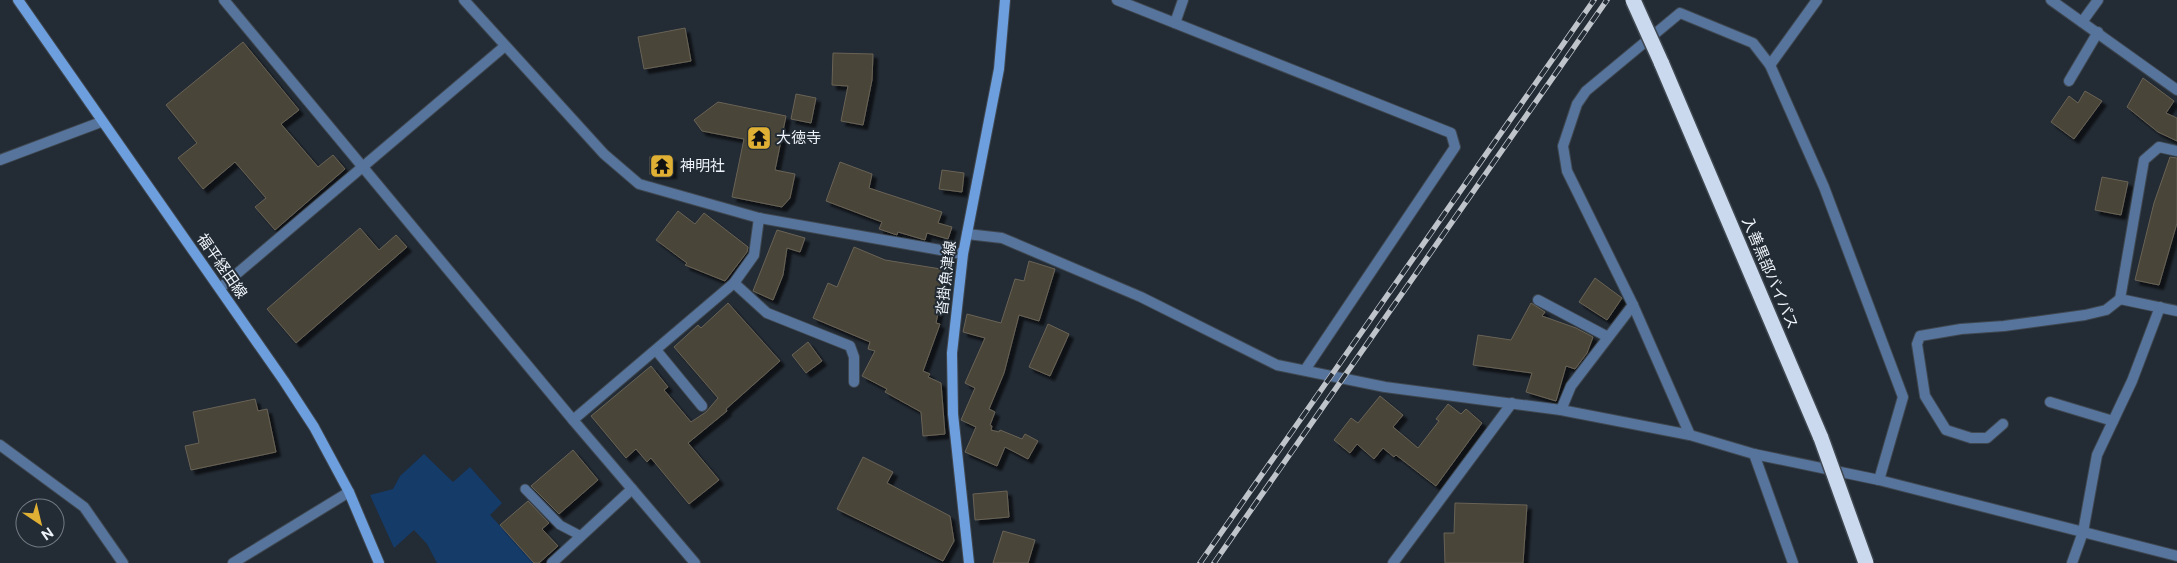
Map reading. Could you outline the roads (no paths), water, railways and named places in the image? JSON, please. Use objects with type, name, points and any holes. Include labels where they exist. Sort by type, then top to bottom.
[{"type":"highway","name":"入善黒部バイパス","points":[[1633,0],[1821,438],[1866,563]]},
{"type":"main road","name":"福平経田線","points":[[18,0],[101,122],[220,288],[314,427],[349,492],[379,563]]},
{"type":"main road","name":"沓掛魚津線","points":[[969,563],[953,397],[952,353],[963,254],[999,69],[1005,0]]},
{"type":"street","points":[[224,0],[361,167],[695,563]]},
{"type":"street","points":[[464,0],[604,154],[639,184],[760,218],[963,254]]},
{"type":"street","points":[[1117,0],[1451,132],[1455,147],[1305,370]]},
{"type":"street","points":[[1174,23],[1183,0]]},
{"type":"street","points":[[1770,65],[1817,0]]},
{"type":"street","points":[[2051,0],[2177,90]]},
{"type":"street","points":[[2082,22],[2098,0]]},
{"type":"street","points":[[1690,435],[1633,305],[1567,171],[1563,146],[1577,104],[1586,91],[1680,13],[1753,43],[1770,65],[1824,187],[1902,397],[1879,480]]},
{"type":"street","points":[[2069,81],[2098,32]]},
{"type":"street","points":[[220,288],[505,46]]},
{"type":"street","points":[[0,160],[101,122]]},
{"type":"street","points":[[2003,424],[1987,438],[1971,438],[1946,430],[1926,396],[1917,344],[1920,336],[1961,328],[2004,326],[2085,315],[2106,310],[2120,298],[2144,160],[2159,147],[2177,151]]},
{"type":"street","points":[[573,420],[734,284],[754,255],[760,218]]},
{"type":"street","points":[[967,234],[1002,238],[1141,297],[1277,365],[1305,370],[1330,378],[1560,410],[1690,435],[1754,454],[1879,480],[2177,556]]},
{"type":"street","points":[[734,284],[767,313],[850,346],[854,357],[854,382]]},
{"type":"street","points":[[2120,298],[2177,311]]},
{"type":"street","points":[[1538,300],[1608,337]]},
{"type":"street","points":[[1560,410],[1571,386],[1633,305]]},
{"type":"street","points":[[2072,563],[2083,532],[2097,455],[2132,382],[2160,307]]},
{"type":"street","points":[[656,350],[702,406]]},
{"type":"street","points":[[2050,402],[2113,421]]},
{"type":"street","points":[[1393,563],[1512,403]]},
{"type":"street","points":[[0,445],[84,507],[123,563]]},
{"type":"street","points":[[1754,454],[1793,563]]},
{"type":"street","points":[[552,563],[632,489]]},
{"type":"street","points":[[232,563],[349,492]]},
{"type":"lane","points":[[525,489],[560,526],[581,536]]},
{"type":"railway","points":[[1200,563],[1594,0]]},
{"type":"railway","points":[[1214,563],[1607,0]]},
{"type":"place","name":"大徳寺","points":[[759,138]]},
{"type":"place","name":"神明社","points":[[662,166]]}]
